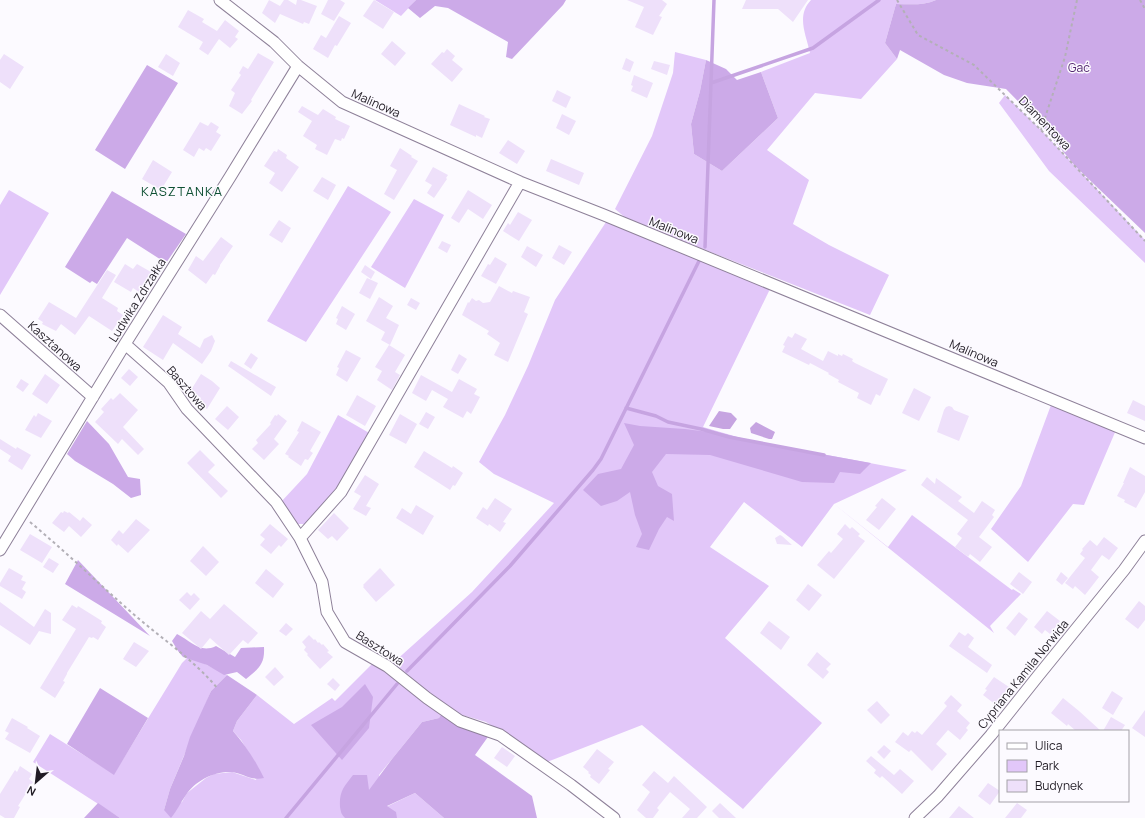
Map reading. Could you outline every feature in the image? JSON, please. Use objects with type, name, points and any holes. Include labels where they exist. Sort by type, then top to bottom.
[{"type":"street","name":"Malinowa","points":[[220,0],[274,42],[298,66],[342,102],[520,182],[1145,438]]},
{"type":"street","name":"Ludwika Zdrzałka","points":[[0,550],[125,344],[298,66]]},
{"type":"street","points":[[300,538],[342,492],[520,182]]},
{"type":"street","name":"Kasztanowa","points":[[0,314],[93,398]]},
{"type":"street","name":"Basztowa","points":[[125,344],[169,383],[187,409],[276,502],[300,538],[322,582],[327,612],[345,642],[387,666],[460,722],[500,735],[571,785],[614,818]]},
{"type":"street","name":"Cypriana Kamila Norwida","points":[[915,818],[938,796],[991,736],[1124,570],[1145,541]]},
{"type":"path","name":"Diamentowa","points":[[897,0],[918,35],[974,65],[1041,130],[1145,240]]},
{"type":"path","points":[[1041,130],[1065,57],[1077,0]]},
{"type":"path","points":[[1140,0],[1145,9]]},
{"type":"path","points":[[22,514],[137,617],[193,663],[218,689]]},
{"type":"green space","points":[[375,0],[416,0],[401,16]]},
{"type":"green space","points":[[416,0],[566,0],[512,59],[506,57],[508,42],[448,8],[435,6],[420,18],[408,8]]},
{"type":"green space","points":[[811,0],[936,0],[921,4],[896,4],[885,43],[897,59],[861,99],[815,93],[767,150],[809,180],[793,224],[829,245],[889,275],[870,315],[627,219],[615,209],[652,136],[673,73],[675,52],[706,60],[700,91],[691,124],[694,154],[722,171],[778,118],[761,72],[810,53],[803,25],[803,19],[806,6]]},
{"type":"green space","name":"Gać","points":[[936,0],[1145,0],[1145,233],[1075,166],[1043,127],[1006,89],[967,83],[944,75],[900,50],[897,59],[885,43],[896,4],[921,4]]},
{"type":"green space","points":[[706,60],[726,69],[737,80],[761,72],[778,118],[722,171],[694,154],[691,124],[700,91]]},
{"type":"green space","points":[[147,65],[178,83],[125,169],[95,150]]},
{"type":"green space","points":[[1005,95],[1041,130],[1145,240],[1145,263],[1049,171],[999,103]]},
{"type":"green space","points":[[348,186],[391,212],[306,342],[267,321]]},
{"type":"green space","points":[[9,190],[49,213],[0,295],[0,205]]},
{"type":"green space","points":[[112,191],[186,234],[166,263],[127,238],[97,284],[92,281],[90,283],[65,267]]},
{"type":"green space","points":[[414,199],[444,215],[405,288],[371,267]]},
{"type":"green space","points":[[606,222],[770,289],[703,427],[748,440],[907,470],[834,504],[802,547],[744,502],[710,547],[769,586],[725,638],[822,723],[743,809],[642,725],[547,762],[486,722],[459,714],[407,678],[393,663],[472,592],[554,503],[494,474],[479,462],[505,415],[528,366],[555,300]]},
{"type":"green space","points":[[1051,405],[1116,430],[1084,505],[1073,504],[1028,562],[991,529],[1021,486]]},
{"type":"green space","points":[[338,415],[371,434],[341,485],[313,518],[305,524],[298,524],[281,502],[307,474]]},
{"type":"green space","points":[[87,421],[109,444],[128,477],[140,479],[141,495],[131,498],[113,484],[75,461],[67,454]]},
{"type":"green space","points":[[624,423],[640,426],[685,429],[725,434],[755,442],[871,463],[860,474],[840,472],[834,483],[802,482],[710,455],[666,454],[652,472],[658,486],[672,494],[674,521],[667,517],[659,529],[649,550],[636,547],[642,534],[635,515],[630,492],[617,501],[601,506],[583,490],[598,474],[621,469],[634,445]]},
{"type":"green space","points":[[834,504],[888,547],[912,515],[1012,590],[1013,589],[1021,594],[990,626],[994,633]]},
{"type":"green space","points":[[78,560],[150,636],[65,584]]},
{"type":"green space","points":[[177,634],[200,648],[210,648],[216,646],[235,657],[241,648],[264,647],[262,662],[260,666],[246,679],[237,672],[224,675],[207,665],[183,657],[172,641]]},
{"type":"green space","points":[[189,656],[227,675],[211,691],[170,789],[164,810],[182,802],[187,793],[206,778],[214,774],[232,772],[256,780],[259,769],[241,740],[233,731],[237,721],[257,695],[294,724],[332,698],[335,701],[373,663],[385,669],[442,713],[439,718],[422,722],[379,775],[386,807],[415,793],[444,818],[120,818],[33,762],[50,734],[114,774],[182,663]]},
{"type":"green space","points":[[227,675],[257,695],[237,721],[233,731],[250,753],[264,778],[251,778],[231,772],[212,775],[194,785],[171,818],[164,810],[170,789],[184,756],[190,737],[211,691]]},
{"type":"green space","points":[[365,684],[373,697],[369,728],[342,760],[311,725],[342,707]]},
{"type":"green space","points":[[100,688],[148,718],[114,775],[67,744]]},
{"type":"green space","points":[[442,713],[490,734],[475,755],[532,796],[537,818],[444,818],[415,793],[387,806],[396,812],[397,818],[345,818],[340,807],[340,797],[353,775],[367,775],[369,790],[422,722],[439,718]]},
{"type":"green space","points":[[98,803],[120,818],[84,818]]},
{"type":"shaded area","points":[[719,411],[731,413],[737,419],[730,429],[709,426]]},
{"type":"shaded area","points":[[756,422],[775,432],[772,439],[751,433],[750,428]]},
{"type":"building","points":[[269,0],[280,6],[284,0],[288,0],[296,5],[297,0],[301,0],[317,6],[309,24],[304,22],[303,24],[280,14],[275,23],[262,13]]},
{"type":"building","points":[[328,0],[340,0],[345,3],[334,21],[321,14]]},
{"type":"building","points":[[374,0],[394,12],[383,29],[363,16]]},
{"type":"building","points":[[627,0],[662,0],[667,4],[659,16],[662,17],[653,35],[635,27],[644,7]]},
{"type":"building","points":[[746,0],[808,0],[793,22],[778,9],[742,9]]},
{"type":"building","points":[[188,10],[204,19],[202,22],[217,31],[225,20],[239,31],[235,37],[238,39],[230,48],[219,39],[208,55],[199,49],[203,42],[178,27]]},
{"type":"building","points":[[339,16],[351,23],[337,46],[335,45],[328,58],[313,49],[321,35],[326,38]]},
{"type":"building","points":[[392,41],[406,53],[395,66],[381,54]]},
{"type":"building","points":[[447,49],[455,56],[452,60],[463,69],[452,82],[431,64],[442,52],[444,53]]},
{"type":"building","points":[[258,53],[274,62],[251,100],[252,101],[242,114],[229,106],[235,93],[231,90],[241,75],[239,73],[243,66],[248,69]]},
{"type":"building","points":[[4,54],[24,67],[10,89],[0,82],[0,60]]},
{"type":"building","points":[[166,54],[180,63],[173,76],[158,67]]},
{"type":"building","points":[[626,58],[634,62],[630,72],[622,69]]},
{"type":"building","points":[[654,61],[670,65],[667,75],[651,69]]},
{"type":"building","points":[[634,75],[653,83],[647,98],[631,91]]},
{"type":"building","points":[[557,90],[571,97],[566,108],[552,101]]},
{"type":"building","points":[[459,104],[490,119],[482,138],[476,135],[476,137],[450,125]]},
{"type":"building","points":[[302,106],[318,115],[323,109],[336,117],[335,119],[350,126],[344,139],[342,138],[341,141],[335,139],[327,155],[315,149],[317,145],[303,136],[312,121],[298,112]]},
{"type":"building","points":[[562,114],[576,121],[569,135],[556,128]]},
{"type":"building","points":[[200,122],[208,126],[211,122],[219,127],[216,132],[221,135],[211,151],[206,148],[204,151],[199,148],[194,157],[183,150]]},
{"type":"building","points":[[508,140],[525,151],[517,164],[499,153]]},
{"type":"building","points":[[400,148],[418,161],[394,200],[384,194],[397,170],[390,166]]},
{"type":"building","points":[[278,149],[287,155],[286,158],[299,167],[282,192],[269,183],[275,173],[264,166],[274,151],[277,152]]},
{"type":"building","points":[[551,159],[584,173],[579,185],[546,171]]},
{"type":"building","points":[[153,160],[172,172],[161,190],[142,179]]},
{"type":"building","points":[[433,167],[448,175],[446,178],[447,179],[434,198],[427,193],[432,185],[425,181]]},
{"type":"building","points":[[322,177],[336,185],[328,200],[313,191]]},
{"type":"building","points":[[468,190],[492,205],[483,219],[468,209],[459,223],[451,218]]},
{"type":"building","points":[[518,212],[532,220],[519,241],[503,231],[508,223],[510,225]]},
{"type":"building","points":[[279,220],[291,228],[282,243],[269,235]]},
{"type":"building","points":[[221,237],[233,246],[215,275],[213,274],[206,284],[188,270],[196,256],[203,261]]},
{"type":"building","points":[[442,241],[451,245],[447,253],[438,248]]},
{"type":"building","points":[[559,245],[572,252],[564,265],[552,258]]},
{"type":"building","points":[[527,246],[543,255],[536,267],[521,257]]},
{"type":"building","points":[[495,257],[507,264],[496,284],[481,276],[488,264],[490,265]]},
{"type":"building","points":[[125,264],[133,269],[137,264],[151,272],[139,292],[133,288],[131,292],[114,282]]},
{"type":"building","points":[[365,265],[375,272],[371,279],[361,272]]},
{"type":"building","points":[[107,270],[116,275],[102,298],[118,308],[117,311],[123,315],[112,331],[89,316],[75,335],[61,324],[56,331],[42,324],[43,322],[38,319],[49,302],[76,318]]},
{"type":"building","points":[[367,278],[378,283],[370,299],[359,293]]},
{"type":"building","points":[[499,286],[512,293],[513,291],[530,297],[524,312],[528,314],[508,362],[494,355],[500,343],[487,334],[489,331],[462,315],[468,302],[469,303],[472,298],[483,303],[490,302]]},
{"type":"building","points":[[379,297],[393,306],[386,318],[399,325],[390,345],[381,340],[385,332],[366,321]]},
{"type":"building","points":[[411,298],[420,303],[416,310],[407,305]]},
{"type":"building","points":[[342,306],[355,314],[346,330],[336,324],[338,319],[336,318]]},
{"type":"building","points":[[163,315],[182,327],[178,334],[200,348],[204,339],[212,335],[215,341],[211,351],[202,364],[173,343],[163,360],[143,347]]},
{"type":"building","points":[[795,333],[807,339],[801,349],[823,361],[828,351],[838,356],[838,354],[842,356],[843,354],[853,359],[852,361],[855,363],[888,379],[880,396],[876,394],[871,405],[857,398],[859,393],[838,382],[839,380],[828,374],[829,373],[810,363],[809,365],[782,352],[785,346],[783,345],[788,336],[792,338]]},
{"type":"building","points":[[389,345],[405,355],[395,372],[400,375],[392,390],[377,380],[382,371],[375,367]]},
{"type":"building","points":[[346,350],[361,358],[347,382],[336,375],[339,368],[337,367]]},
{"type":"building","points":[[251,353],[258,358],[251,369],[244,364]]},
{"type":"building","points":[[459,354],[467,359],[458,374],[451,370]]},
{"type":"building","points":[[231,361],[276,387],[271,396],[228,366]]},
{"type":"building","points":[[129,369],[138,377],[130,386],[121,378]]},
{"type":"building","points":[[45,374],[60,385],[47,404],[32,394]]},
{"type":"building","points":[[201,374],[220,388],[207,409],[198,403],[201,398],[191,390]]},
{"type":"building","points":[[421,375],[452,392],[459,379],[477,389],[474,394],[480,397],[471,414],[467,411],[463,418],[443,407],[448,399],[432,390],[426,401],[412,393]]},
{"type":"building","points":[[21,379],[29,384],[23,392],[16,387]]},
{"type":"building","points":[[914,388],[931,397],[919,421],[902,413]]},
{"type":"building","points":[[120,393],[138,410],[123,427],[144,449],[138,455],[122,439],[118,444],[95,422],[104,412],[101,409],[111,398],[113,400]]},
{"type":"building","points":[[357,395],[376,406],[365,426],[346,415]]},
{"type":"building","points":[[1133,400],[1145,406],[1145,421],[1127,413]]},
{"type":"building","points":[[227,406],[239,417],[228,430],[215,419]]},
{"type":"building","points":[[949,406],[954,410],[969,416],[959,441],[937,432],[944,410]]},
{"type":"building","points":[[426,412],[435,417],[428,429],[419,424]]},
{"type":"building","points":[[38,413],[52,421],[41,438],[25,430],[34,415],[36,417]]},
{"type":"building","points":[[278,414],[287,421],[274,439],[279,444],[264,460],[252,449],[258,443],[256,440],[271,424],[270,423],[275,415],[277,416]]},
{"type":"building","points":[[400,414],[417,424],[406,444],[389,435]]},
{"type":"building","points":[[302,421],[321,432],[310,451],[313,453],[308,460],[305,459],[301,466],[285,454],[299,432],[297,431]]},
{"type":"building","points":[[0,439],[16,449],[17,447],[31,455],[22,470],[8,461],[11,456],[0,449]]},
{"type":"building","points":[[200,450],[215,465],[208,472],[228,491],[221,498],[187,463]]},
{"type":"building","points":[[424,451],[463,473],[455,486],[453,485],[450,490],[414,467]]},
{"type":"building","points":[[1130,467],[1145,476],[1145,492],[1136,508],[1124,502],[1125,500],[1117,496]]},
{"type":"building","points":[[365,475],[379,484],[366,506],[371,508],[366,516],[353,509],[361,496],[354,492]]},
{"type":"building","points":[[927,477],[935,484],[936,478],[962,497],[958,501],[974,513],[982,501],[995,510],[992,515],[994,517],[979,537],[992,547],[980,562],[970,554],[968,557],[955,547],[962,538],[957,534],[968,520],[921,485]]},
{"type":"building","points":[[495,498],[512,509],[503,522],[506,523],[500,532],[489,524],[488,526],[476,518],[483,507],[487,510]]},
{"type":"building","points":[[882,498],[896,509],[879,530],[866,520],[877,507],[875,506]]},
{"type":"building","points":[[416,505],[434,516],[423,535],[396,518],[402,508],[411,514]]},
{"type":"building","points":[[64,511],[69,512],[80,521],[83,517],[92,525],[81,537],[69,526],[64,532],[52,523],[61,512],[63,513]]},
{"type":"building","points":[[334,513],[349,528],[337,541],[332,536],[328,539],[318,530]]},
{"type":"building","points":[[136,519],[150,530],[128,553],[111,540],[119,530],[123,534]]},
{"type":"building","points":[[270,524],[288,539],[281,547],[279,545],[271,554],[260,545],[265,539],[260,535]]},
{"type":"building","points":[[845,524],[850,529],[852,527],[860,534],[858,536],[865,541],[834,579],[817,565],[829,551],[831,553],[843,539],[837,534]]},
{"type":"building","points":[[30,534],[52,547],[42,563],[20,550]]},
{"type":"building","points":[[780,535],[792,545],[777,544],[775,538]]},
{"type":"building","points":[[1104,537],[1118,548],[1109,560],[1102,555],[1091,570],[1099,577],[1085,595],[1075,586],[1073,589],[1065,583],[1085,558],[1080,554],[1083,550],[1082,549],[1090,540],[1097,546]]},
{"type":"building","points":[[203,546],[219,562],[206,576],[190,561]]},
{"type":"building","points":[[49,558],[59,564],[53,573],[43,567]]},
{"type":"building","points":[[9,568],[23,576],[21,580],[26,582],[22,589],[26,592],[22,599],[0,586],[0,583]]},
{"type":"building","points":[[380,568],[395,585],[376,602],[363,587],[363,585]]},
{"type":"building","points":[[266,569],[284,584],[273,598],[255,583]]},
{"type":"building","points":[[1019,572],[1032,582],[1023,594],[1010,584]]},
{"type":"building","points":[[1061,572],[1068,578],[1062,585],[1056,580]]},
{"type":"building","points":[[808,584],[822,595],[809,611],[796,600]]},
{"type":"building","points":[[187,592],[191,596],[194,593],[200,599],[190,610],[179,600]]},
{"type":"building","points":[[1139,601],[1145,606],[1145,620],[1138,629],[1125,619]]},
{"type":"building","points":[[0,602],[34,627],[45,609],[51,613],[51,634],[39,631],[30,645],[0,625]]},
{"type":"building","points":[[224,604],[258,633],[248,644],[243,640],[229,655],[210,638],[201,649],[182,633],[201,611],[210,619]]},
{"type":"building","points":[[72,605],[77,608],[78,606],[102,621],[101,623],[106,627],[98,640],[93,637],[89,637],[67,673],[63,681],[65,682],[55,698],[40,688],[76,629],[62,620]]},
{"type":"building","points":[[1047,611],[1060,621],[1050,634],[1045,630],[1042,634],[1034,627]]},
{"type":"building","points":[[1019,612],[1028,619],[1015,636],[1006,628]]},
{"type":"building","points":[[769,621],[790,637],[781,650],[760,633]]},
{"type":"building","points":[[286,623],[293,629],[286,636],[279,631]]},
{"type":"building","points":[[959,632],[965,636],[968,633],[974,638],[968,647],[992,665],[987,673],[949,646]]},
{"type":"building","points":[[309,635],[318,643],[323,644],[329,651],[327,652],[333,657],[320,669],[304,650],[306,647],[302,642]]},
{"type":"building","points":[[134,642],[149,651],[136,667],[123,659]]},
{"type":"building","points":[[817,652],[831,664],[826,669],[829,672],[823,679],[807,665]]},
{"type":"building","points":[[275,667],[284,677],[274,686],[265,677]]},
{"type":"building","points":[[994,677],[1009,687],[996,705],[983,695],[987,690],[985,689]]},
{"type":"building","points":[[333,678],[340,685],[335,691],[327,684]]},
{"type":"building","points":[[1112,691],[1123,698],[1113,715],[1102,708]]},
{"type":"building","points":[[951,695],[962,705],[957,711],[970,723],[966,728],[968,730],[960,740],[948,730],[936,744],[947,754],[932,771],[911,750],[909,752],[895,742],[903,732],[908,736],[912,731],[915,733],[917,731],[922,735],[947,706],[944,703]]},
{"type":"building","points":[[1063,698],[1100,730],[1075,730],[1068,724],[1067,726],[1051,713]]},
{"type":"building","points":[[877,701],[890,715],[881,724],[867,710]]},
{"type":"building","points":[[1145,710],[1145,737],[1132,728]]},
{"type":"building","points":[[1111,717],[1125,725],[1122,730],[1104,730]]},
{"type":"building","points":[[12,718],[40,736],[30,753],[5,739],[9,733],[5,731]]},
{"type":"building","points":[[884,745],[891,751],[884,759],[877,752]]},
{"type":"building","points":[[502,747],[515,756],[507,767],[494,758]]},
{"type":"building","points":[[597,749],[614,762],[608,769],[610,770],[599,784],[590,777],[591,775],[588,773],[589,772],[583,767]]},
{"type":"building","points":[[871,756],[894,775],[900,769],[914,781],[902,794],[882,776],[880,778],[874,773],[876,770],[866,761]]},
{"type":"building","points":[[20,766],[32,774],[29,779],[33,782],[18,806],[20,807],[14,818],[5,818],[0,815],[0,794],[15,770],[17,772]]},
{"type":"building","points":[[654,771],[668,783],[674,776],[707,807],[697,818],[682,818],[690,809],[670,792],[657,808],[659,810],[653,818],[646,818],[637,810],[650,792],[642,785]]},
{"type":"building","points":[[988,783],[999,790],[990,805],[978,796]]},
{"type":"building","points":[[720,803],[736,818],[719,818],[712,811]]},
{"type":"building","points":[[1017,803],[1027,810],[1021,818],[1005,818]]},
{"type":"building","points":[[959,806],[974,818],[949,818]]},
{"type":"waterway","points":[[705,247],[714,0]]},
{"type":"waterway","points":[[711,83],[813,48],[879,0]]},
{"type":"waterway","points":[[407,671],[510,566],[601,459],[699,261]]},
{"type":"waterway","points":[[626,408],[656,416],[668,422],[729,437],[824,455]]},
{"type":"waterway","points":[[286,818],[397,684]]},
{"type":"district","name":"KASZTANKA","points":[[182,191]]}]
